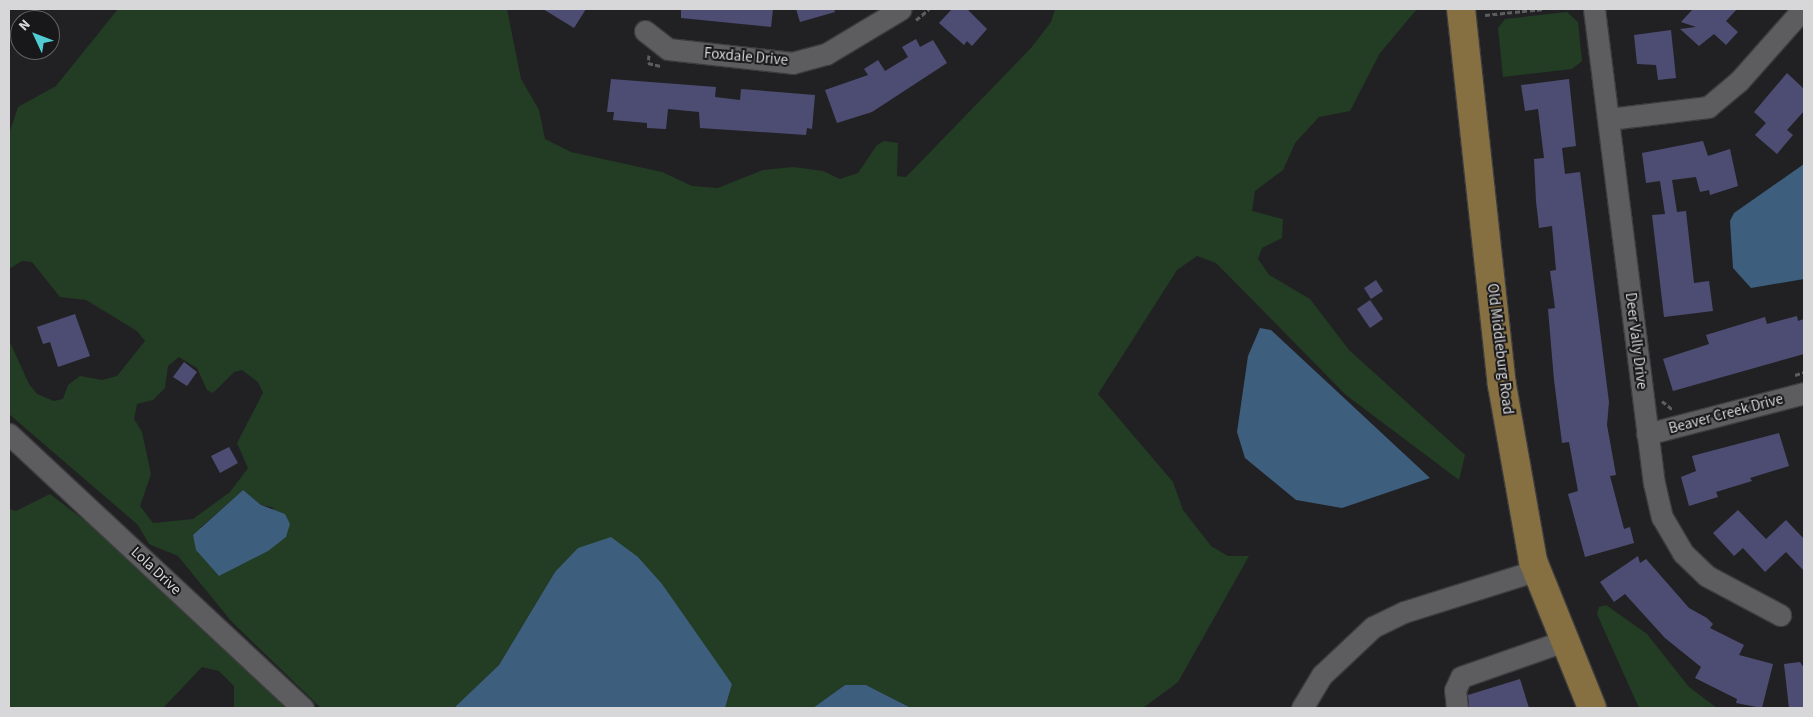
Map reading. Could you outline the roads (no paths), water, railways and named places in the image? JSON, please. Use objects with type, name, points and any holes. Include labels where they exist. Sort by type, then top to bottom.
[{"type":"main road","name":"Old Middleburg Road","points":[[1473,12],[1502,386],[1537,570],[1592,708]]},
{"type":"street","name":"Foxdale Drive","points":[[645,30],[668,49],[792,62],[826,54],[901,9]]},
{"type":"street","name":"Deer Vally Drive","points":[[1594,9],[1648,434],[1662,517],[1684,553],[1707,576],[1780,615]]},
{"type":"street","points":[[1609,119],[1708,106],[1739,81],[1803,9]]},
{"type":"street","name":"Beaver Creek Drive","points":[[1648,434],[1804,393]]},
{"type":"street","name":"Lola Drive","points":[[9,434],[303,708]]},
{"type":"street","points":[[1302,708],[1322,675],[1373,627],[1404,612],[1537,570]]},
{"type":"street","points":[[1457,708],[1455,690],[1461,677],[1564,641]]},
{"type":"water","points":[[1804,164],[1804,279],[1751,288],[1733,268],[1730,221],[1734,213]]},
{"type":"water","points":[[1260,328],[1271,330],[1430,478],[1342,508],[1296,500],[1245,458],[1237,432],[1248,356]]},
{"type":"water","points":[[243,490],[261,505],[285,514],[290,524],[286,537],[268,551],[219,576],[196,550],[193,535]]},
{"type":"water","points":[[611,537],[638,557],[662,584],[732,684],[725,708],[454,708],[499,665],[555,572],[578,548]]},
{"type":"water","points":[[845,685],[866,685],[911,708],[813,708]]}]
